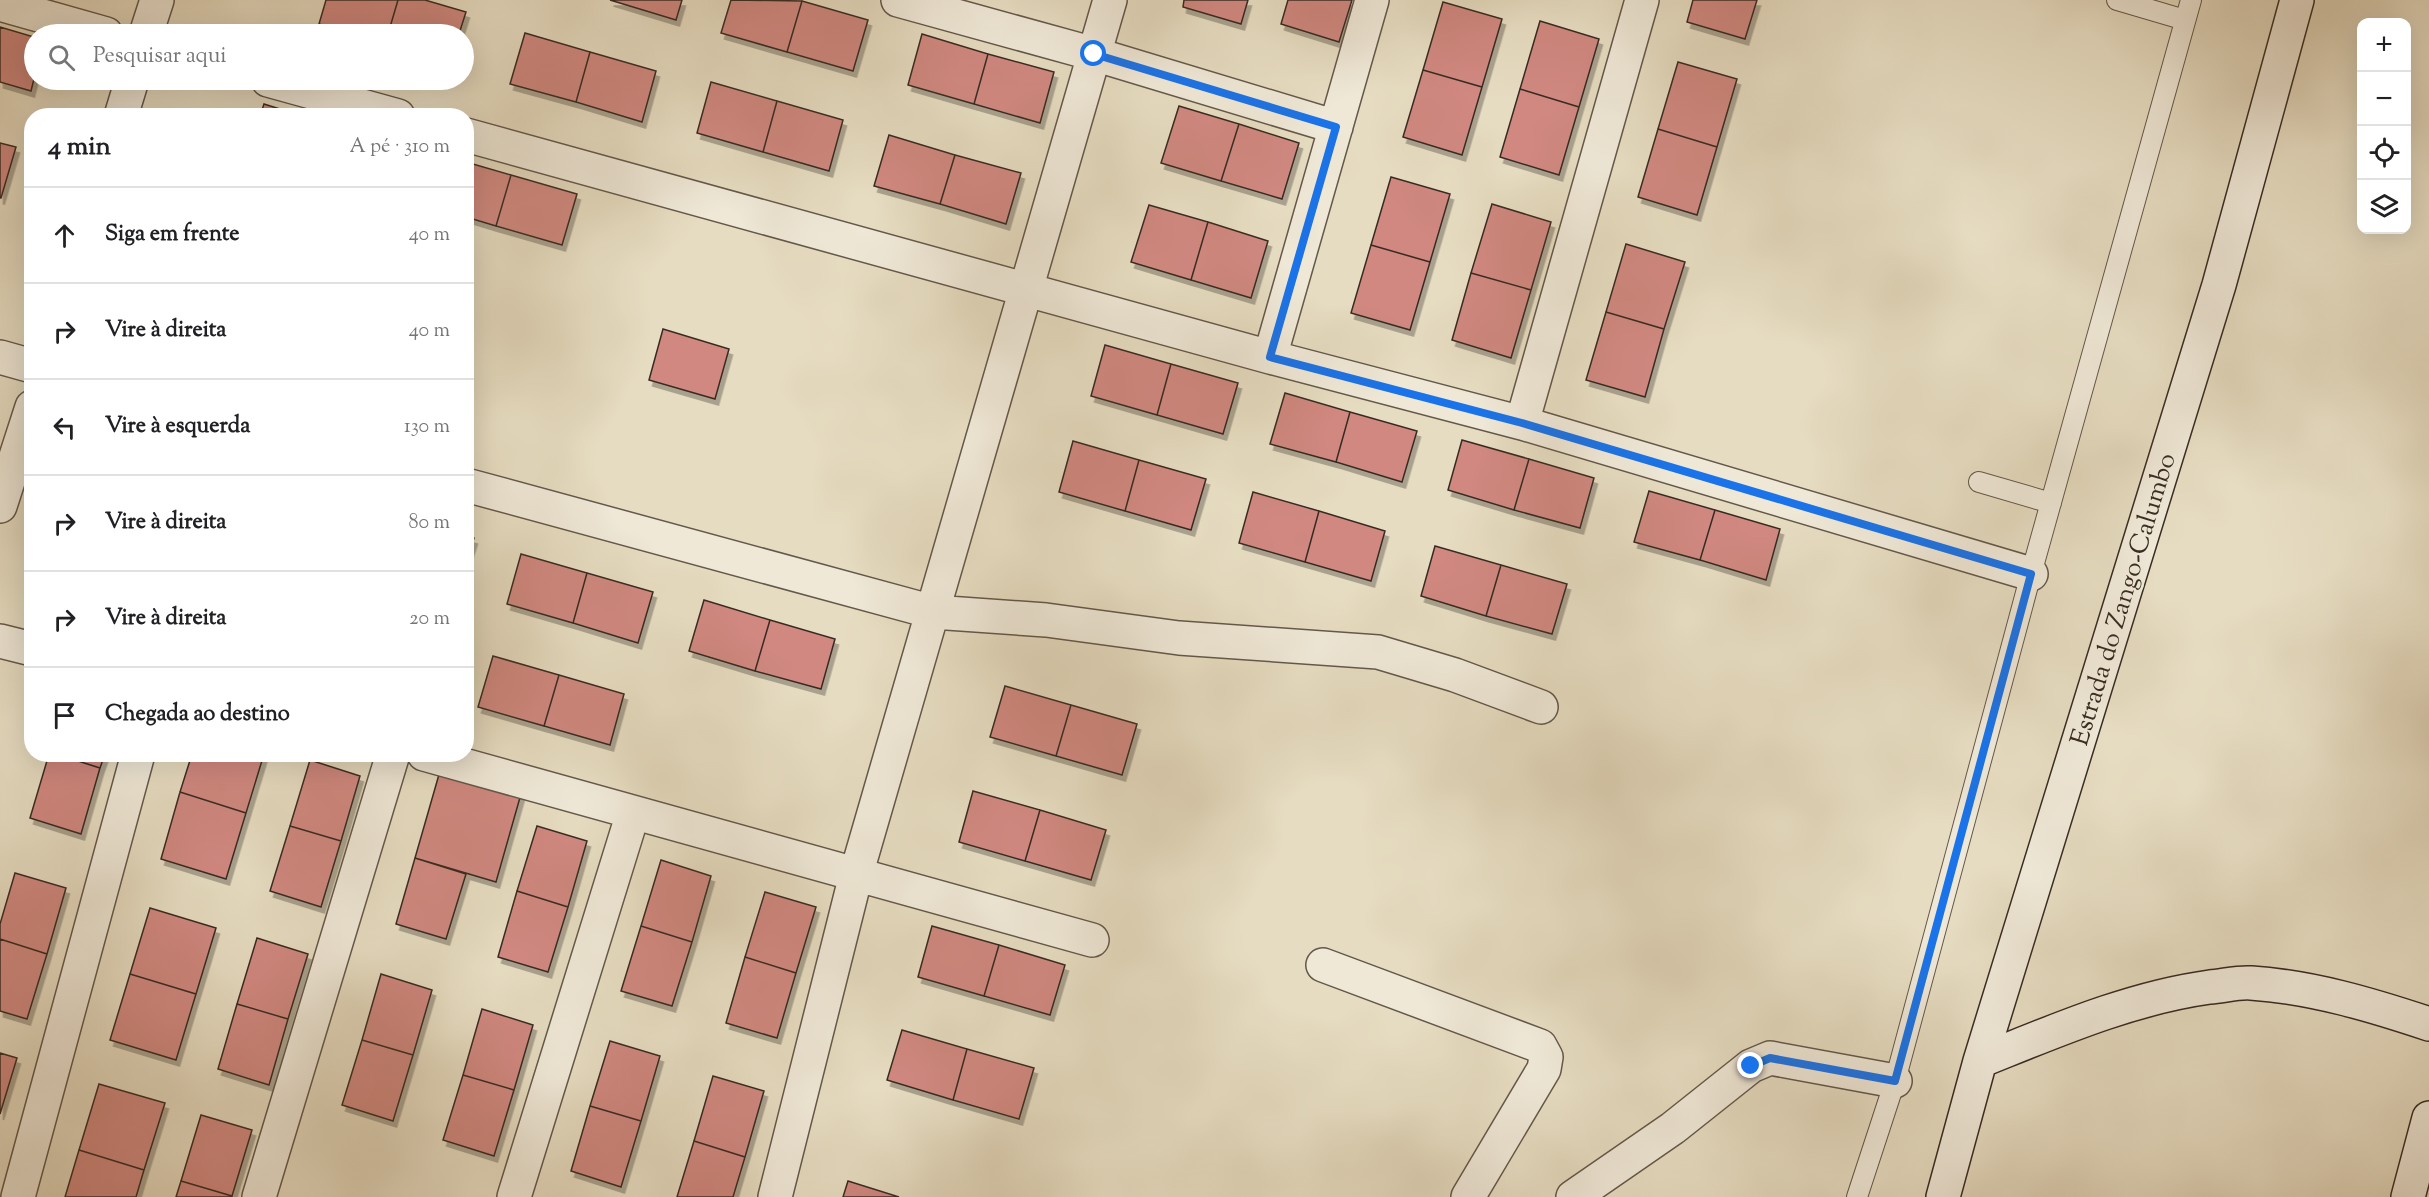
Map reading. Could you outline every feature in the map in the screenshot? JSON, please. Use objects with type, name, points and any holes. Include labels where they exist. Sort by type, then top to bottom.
[{"type":"street","points":[[149,24],[157,0]]},
{"type":"street","points":[[898,0],[1094,54],[1336,127]]},
{"type":"street","points":[[775,1197],[856,875],[1110,0]]},
{"type":"street","points":[[1270,357],[1372,0]]},
{"type":"street","points":[[1522,423],[1642,0]]},
{"type":"street","name":"Estrada do Zango-Calumbo","points":[[1943,1197],[1980,1061],[2219,285],[2297,0]]},
{"type":"street","points":[[0,4],[71,24]]},
{"type":"street","points":[[123,108],[129,90]]},
{"type":"street","points":[[304,90],[369,108]]},
{"type":"street","points":[[474,137],[1270,357],[1522,423],[2031,574]]},
{"type":"street","points":[[0,357],[24,364]]},
{"type":"street","points":[[0,506],[24,432]]},
{"type":"street","points":[[474,487],[933,612],[1046,620],[1179,638],[1378,652],[1455,675],[1541,707]]},
{"type":"street","points":[[0,641],[24,647]]},
{"type":"street","points":[[18,1197],[136,762]]},
{"type":"street","points":[[259,1197],[391,762]]},
{"type":"street","points":[[452,762],[1092,940]]},
{"type":"street","points":[[514,1197],[633,813]]},
{"type":"street","points":[[1323,965],[1540,1046],[1545,1057],[1544,1070],[1468,1197]]},
{"type":"street","points":[[1980,1061],[2060,1028],[2138,1002],[2195,989],[2249,982],[2363,1002],[2429,1024]]},
{"type":"street","points":[[1573,1197],[1673,1128],[1751,1066],[1770,1058],[1895,1081]]},
{"type":"street","points":[[2408,1197],[2429,1118]]},
{"type":"lane","points":[[2116,0],[2185,20]]},
{"type":"lane","points":[[1857,1197],[1895,1081],[2031,574],[2191,0]]},
{"type":"lane","points":[[1978,482],[2051,503]]},
{"type":"building","points":[[326,0],[398,0],[391,24],[319,24]]},
{"type":"building","points":[[398,0],[425,0],[466,12],[462,24],[391,24]]},
{"type":"building","points":[[610,0],[682,0],[676,20]]},
{"type":"building","points":[[731,0],[802,1],[787,52],[721,33]]},
{"type":"building","points":[[1184,0],[1248,0],[1241,24],[1183,7]]},
{"type":"building","points":[[1288,0],[1352,0],[1339,42],[1281,24]]},
{"type":"building","points":[[1693,0],[1757,0],[1745,39],[1687,22]]},
{"type":"building","points":[[802,1],[868,20],[853,71],[787,52]]},
{"type":"building","points":[[1443,2],[1502,19],[1482,87],[1423,70]]},
{"type":"building","points":[[1540,21],[1599,39],[1579,107],[1520,89]]},
{"type":"building","points":[[0,27],[24,34],[24,89],[0,82]]},
{"type":"building","points":[[525,33],[590,52],[576,102],[510,84]]},
{"type":"building","points":[[922,34],[988,54],[974,104],[908,85]]},
{"type":"building","points":[[590,52],[656,71],[642,122],[576,102]]},
{"type":"building","points":[[988,54],[1054,72],[1040,123],[974,104]]},
{"type":"building","points":[[1678,62],[1737,79],[1717,147],[1658,129]]},
{"type":"building","points":[[1423,70],[1482,87],[1462,155],[1403,137]]},
{"type":"building","points":[[711,82],[777,101],[763,152],[697,133]]},
{"type":"building","points":[[1520,89],[1579,107],[1559,175],[1500,157]]},
{"type":"building","points":[[777,101],[843,120],[829,171],[763,152]]},
{"type":"building","points":[[264,104],[277,108],[263,108]]},
{"type":"building","points":[[1179,106],[1239,124],[1221,181],[1161,163]]},
{"type":"building","points":[[1239,124],[1299,143],[1282,199],[1221,181]]},
{"type":"building","points":[[1658,129],[1717,147],[1697,215],[1638,197]]},
{"type":"building","points":[[889,135],[955,155],[940,204],[874,186]]},
{"type":"building","points":[[0,143],[16,147],[1,198],[0,198]]},
{"type":"building","points":[[955,155],[1021,173],[1006,224],[940,204]]},
{"type":"building","points":[[474,164],[511,175],[496,226],[474,219]]},
{"type":"building","points":[[511,175],[577,194],[562,245],[496,226]]},
{"type":"building","points":[[1391,177],[1450,194],[1430,262],[1371,245]]},
{"type":"building","points":[[1492,204],[1551,222],[1531,290],[1471,273]]},
{"type":"building","points":[[1149,205],[1208,222],[1191,280],[1131,262]]},
{"type":"building","points":[[1208,222],[1268,241],[1251,298],[1191,280]]},
{"type":"building","points":[[1626,244],[1685,262],[1664,329],[1606,312]]},
{"type":"building","points":[[1371,245],[1430,262],[1410,330],[1351,313]]},
{"type":"building","points":[[1471,273],[1531,290],[1511,358],[1452,340]]},
{"type":"building","points":[[1606,312],[1664,329],[1645,397],[1586,380]]},
{"type":"building","points":[[663,329],[729,349],[715,399],[649,380]]},
{"type":"building","points":[[1105,345],[1171,364],[1157,415],[1091,396]]},
{"type":"building","points":[[1171,364],[1238,383],[1223,434],[1157,415]]},
{"type":"building","points":[[1285,393],[1350,412],[1336,462],[1270,444]]},
{"type":"building","points":[[1350,412],[1417,431],[1402,482],[1336,462]]},
{"type":"building","points":[[1462,440],[1529,459],[1514,510],[1448,490]]},
{"type":"building","points":[[1073,441],[1139,460],[1125,511],[1059,492]]},
{"type":"building","points":[[1529,459],[1594,478],[1580,528],[1514,510]]},
{"type":"building","points":[[1139,460],[1206,479],[1191,530],[1125,511]]},
{"type":"building","points":[[1649,491],[1715,510],[1700,560],[1634,542]]},
{"type":"building","points":[[1253,492],[1319,511],[1305,562],[1239,543]]},
{"type":"building","points":[[1715,510],[1780,529],[1766,580],[1700,560]]},
{"type":"building","points":[[1319,511],[1385,531],[1371,581],[1305,562]]},
{"type":"building","points":[[1435,546],[1501,565],[1486,616],[1421,596]]},
{"type":"building","points":[[521,554],[587,573],[573,623],[507,604]]},
{"type":"building","points":[[1501,565],[1567,584],[1552,634],[1486,616]]},
{"type":"building","points":[[587,573],[653,592],[638,643],[573,623]]},
{"type":"building","points":[[704,600],[770,620],[755,671],[689,651]]},
{"type":"building","points":[[770,620],[835,639],[821,689],[755,671]]},
{"type":"building","points":[[493,656],[559,675],[544,726],[478,707]]},
{"type":"building","points":[[559,675],[624,694],[610,745],[544,726]]},
{"type":"building","points":[[1005,686],[1071,705],[1056,756],[990,737]]},
{"type":"building","points":[[1071,705],[1137,724],[1122,775],[1056,756]]},
{"type":"building","points":[[47,762],[81,762],[100,768],[81,834],[30,818]]},
{"type":"building","points":[[81,762],[102,762],[100,768]]},
{"type":"building","points":[[189,762],[262,762],[246,813],[180,792]]},
{"type":"building","points":[[309,762],[316,762],[360,776],[341,841],[290,826]]},
{"type":"building","points":[[440,771],[521,794],[496,882],[415,858]]},
{"type":"building","points":[[973,791],[1040,810],[1025,861],[959,842]]},
{"type":"building","points":[[180,792],[246,813],[226,879],[161,859]]},
{"type":"building","points":[[1040,810],[1106,830],[1091,880],[1025,861]]},
{"type":"building","points":[[290,826],[341,841],[321,907],[270,891]]},
{"type":"building","points":[[537,826],[587,841],[568,907],[517,891]]},
{"type":"building","points":[[415,858],[466,874],[446,939],[396,924]]},
{"type":"building","points":[[661,860],[711,876],[692,942],[641,926]]},
{"type":"building","points":[[15,873],[66,888],[47,954],[0,939],[0,924]]},
{"type":"building","points":[[517,891],[568,907],[548,972],[498,957]]},
{"type":"building","points":[[765,892],[816,907],[796,973],[745,957]]},
{"type":"building","points":[[150,908],[216,928],[196,994],[130,974]]},
{"type":"building","points":[[641,926],[692,942],[672,1006],[621,991]]},
{"type":"building","points":[[932,926],[999,945],[984,996],[918,977]]},
{"type":"building","points":[[257,938],[308,954],[288,1019],[237,1004]]},
{"type":"building","points":[[0,939],[47,954],[27,1019],[0,1011]]},
{"type":"building","points":[[999,945],[1065,965],[1050,1015],[984,996]]},
{"type":"building","points":[[745,957],[796,973],[777,1038],[726,1023]]},
{"type":"building","points":[[130,974],[196,994],[176,1060],[110,1040]]},
{"type":"building","points":[[381,974],[432,990],[413,1055],[362,1040]]},
{"type":"building","points":[[237,1004],[288,1019],[269,1085],[218,1069]]},
{"type":"building","points":[[482,1009],[533,1025],[514,1090],[463,1075]]},
{"type":"building","points":[[902,1030],[967,1049],[953,1100],[887,1080]]},
{"type":"building","points":[[362,1040],[413,1055],[393,1121],[342,1105]]},
{"type":"building","points":[[610,1041],[660,1056],[641,1121],[590,1106]]},
{"type":"building","points":[[967,1049],[1034,1068],[1019,1119],[953,1100]]},
{"type":"building","points":[[0,1053],[17,1058],[0,1114]]},
{"type":"building","points":[[463,1075],[514,1090],[494,1156],[443,1140]]},
{"type":"building","points":[[713,1076],[764,1091],[745,1157],[694,1141]]},
{"type":"building","points":[[99,1084],[165,1103],[144,1170],[79,1150]]},
{"type":"building","points":[[590,1106],[641,1121],[621,1187],[571,1171]]},
{"type":"building","points":[[201,1115],[252,1130],[232,1196],[181,1181]]},
{"type":"building","points":[[694,1141],[745,1157],[733,1197],[677,1197]]},
{"type":"building","points":[[79,1150],[144,1170],[136,1197],[65,1197]]},
{"type":"building","points":[[181,1181],[232,1196],[232,1197],[176,1197]]},
{"type":"building","points":[[848,1181],[899,1197],[843,1197]]},
{"type":"route","points":[[1094,54],[1336,127],[1270,357],[1522,423],[2031,574],[1895,1081],[1770,1058],[1751,1066]]}]
